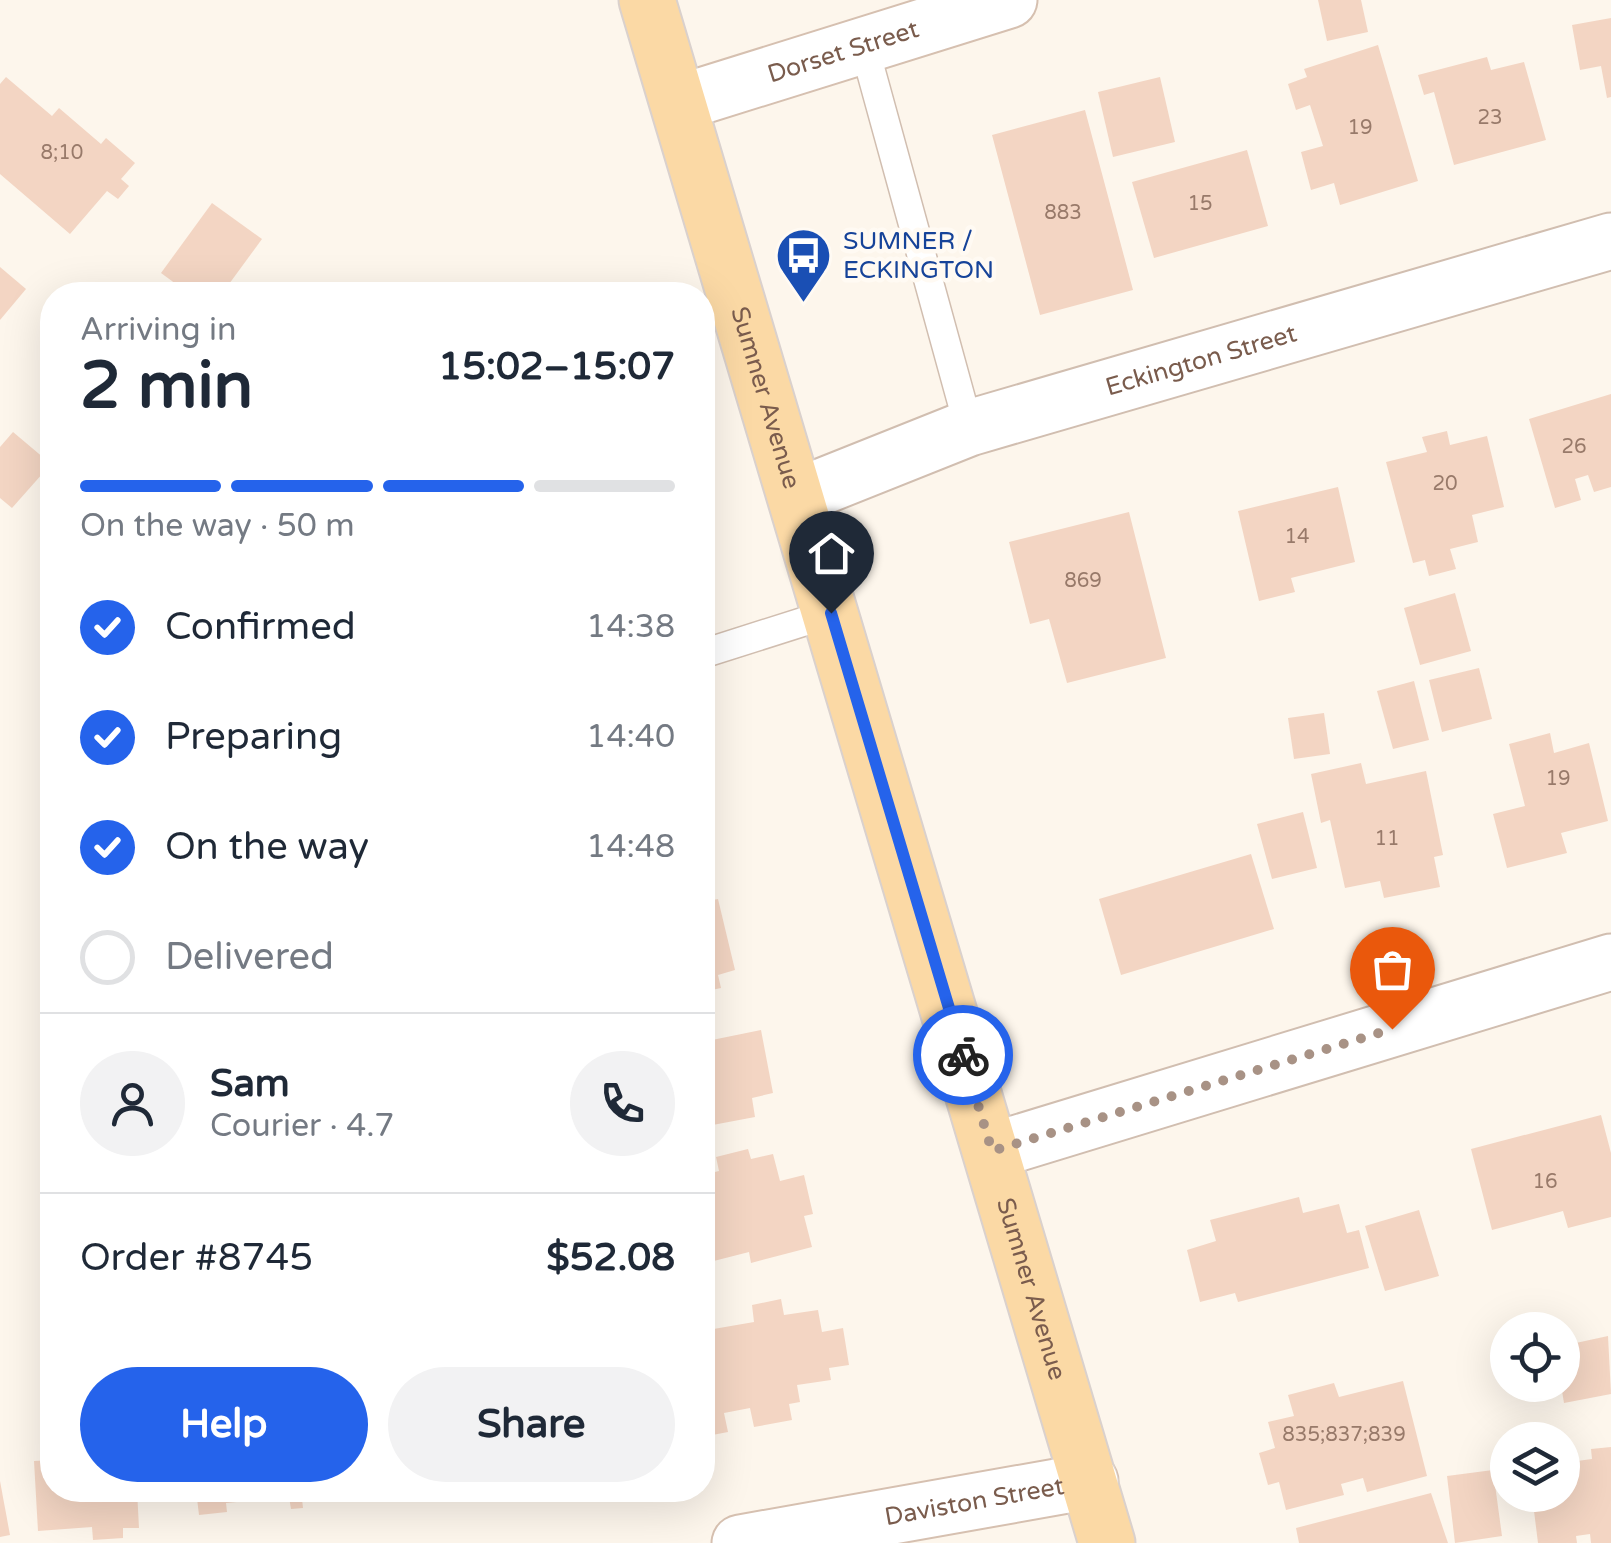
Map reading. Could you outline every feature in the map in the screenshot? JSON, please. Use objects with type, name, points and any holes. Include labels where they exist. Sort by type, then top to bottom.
[{"type":"main road","name":"Sumner Avenue","points":[[648,0],[1108,1543]]},
{"type":"street","name":"Dorset Street","points":[[679,103],[1009,0]]},
{"type":"street","name":"Eckington Street","points":[[796,497],[969,428],[1611,241]]},
{"type":"street","points":[[992,1151],[1611,962]]},
{"type":"street","name":"Daviston Street","points":[[740,1543],[1090,1481]]},
{"type":"lane","points":[[864,46],[969,428]]},
{"type":"lane","points":[[715,650],[831,613]]},
{"type":"building","points":[[1318,0],[1361,0],[1368,32],[1327,41]]},
{"type":"building","points":[[1611,18],[1611,97],[1607,98],[1601,66],[1580,70],[1572,25]]},
{"type":"building","points":[[1378,45],[1418,181],[1340,205],[1334,183],[1311,190],[1301,152],[1323,146],[1310,105],[1296,110],[1288,84],[1307,77],[1304,69]]},
{"type":"building","points":[[1487,57],[1491,70],[1524,62],[1546,140],[1454,165],[1434,92],[1424,95],[1418,75]]},
{"type":"building","points":[[6,77],[52,116],[59,108],[101,144],[106,138],[135,163],[121,179],[129,186],[118,199],[107,191],[70,234],[0,174],[0,84]]},
{"type":"building","points":[[1160,77],[1175,142],[1113,157],[1098,92]]},
{"type":"building","points":[[1085,110],[1133,290],[1040,315],[992,135]]},
{"type":"building","points":[[1247,150],[1268,226],[1154,258],[1132,182]]},
{"type":"building","points":[[212,203],[262,239],[231,282],[173,282],[161,273]]},
{"type":"building","points":[[0,267],[26,289],[0,320]]},
{"type":"building","points":[[1611,394],[1611,487],[1594,492],[1588,475],[1575,479],[1581,500],[1555,508],[1529,419]]},
{"type":"building","points":[[1447,431],[1450,445],[1487,436],[1504,507],[1472,515],[1478,542],[1450,549],[1456,569],[1429,576],[1425,560],[1413,563],[1386,462],[1427,452],[1422,437]]},
{"type":"building","points":[[13,432],[40,455],[40,476],[12,508],[0,498],[0,447]]},
{"type":"building","points":[[1338,487],[1355,562],[1291,578],[1295,592],[1259,601],[1238,511]]},
{"type":"building","points":[[1129,512],[1166,658],[1067,683],[1049,619],[1030,624],[1009,542]]},
{"type":"building","points":[[1455,593],[1471,651],[1420,665],[1404,608]]},
{"type":"building","points":[[1479,668],[1492,719],[1442,732],[1429,680]]},
{"type":"building","points":[[1414,681],[1429,740],[1393,749],[1377,691]]},
{"type":"building","points":[[1324,713],[1330,754],[1294,759],[1288,718]]},
{"type":"building","points":[[1550,733],[1554,753],[1589,743],[1608,821],[1561,833],[1567,853],[1507,868],[1493,814],[1525,806],[1509,744]]},
{"type":"building","points":[[1361,763],[1366,784],[1426,771],[1443,855],[1434,857],[1440,887],[1384,898],[1380,881],[1345,888],[1330,820],[1321,823],[1311,774]]},
{"type":"building","points":[[1303,812],[1317,868],[1272,879],[1257,824]]},
{"type":"building","points":[[1251,854],[1274,929],[1121,975],[1099,899]]},
{"type":"building","points":[[718,899],[735,970],[718,975],[721,988],[715,989]]},
{"type":"building","points":[[761,1030],[773,1093],[752,1098],[755,1117],[715,1125],[715,1039]]},
{"type":"building","points":[[1601,1115],[1611,1153],[1611,1217],[1568,1228],[1563,1211],[1492,1230],[1471,1149]]},
{"type":"building","points":[[748,1149],[751,1159],[773,1154],[780,1181],[804,1175],[813,1214],[804,1216],[812,1247],[751,1263],[749,1252],[715,1261],[715,1172],[719,1171],[716,1157]]},
{"type":"building","points":[[1299,1197],[1303,1213],[1339,1204],[1347,1233],[1359,1230],[1369,1268],[1238,1302],[1235,1293],[1200,1302],[1187,1250],[1216,1241],[1210,1220]]},
{"type":"building","points":[[1419,1210],[1439,1276],[1385,1291],[1365,1226]]},
{"type":"building","points":[[781,1299],[784,1315],[818,1310],[822,1332],[843,1328],[849,1365],[829,1368],[831,1380],[797,1385],[800,1402],[789,1404],[792,1420],[754,1427],[750,1408],[724,1413],[728,1432],[715,1434],[715,1329],[754,1322],[752,1305]]},
{"type":"building","points":[[1608,1336],[1611,1394],[1580,1400],[1580,1342]]},
{"type":"building","points":[[1403,1381],[1427,1476],[1367,1492],[1363,1478],[1341,1484],[1344,1495],[1286,1510],[1279,1482],[1268,1485],[1259,1453],[1275,1448],[1268,1422],[1294,1416],[1288,1395],[1334,1383],[1339,1397]]},
{"type":"building","points":[[1611,1447],[1611,1543],[1591,1543],[1590,1534],[1576,1536],[1577,1543],[1538,1543],[1534,1512],[1580,1512],[1580,1461],[1592,1459],[1591,1449]]},
{"type":"building","points":[[34,1461],[40,1461],[40,1502],[138,1502],[139,1528],[123,1528],[123,1538],[93,1540],[92,1527],[38,1531]]},
{"type":"building","points":[[1490,1470],[1490,1512],[1499,1512],[1502,1536],[1455,1543],[1447,1476]]},
{"type":"building","points":[[0,1481],[10,1535],[0,1537]]},
{"type":"building","points":[[1431,1493],[1448,1543],[1299,1543],[1296,1528]]},
{"type":"building","points":[[197,1502],[236,1502],[226,1503],[227,1512],[199,1515]]},
{"type":"building","points":[[290,1502],[302,1502],[303,1508],[291,1509]]},
{"type":"way so far","points":[[963,1055],[992,1151],[1392,1029]]},
{"type":"place","name":"SUMNER / ECKINGTON","points":[[804,304]]},
{"type":"route","points":[[831,613],[963,1055]]}]
